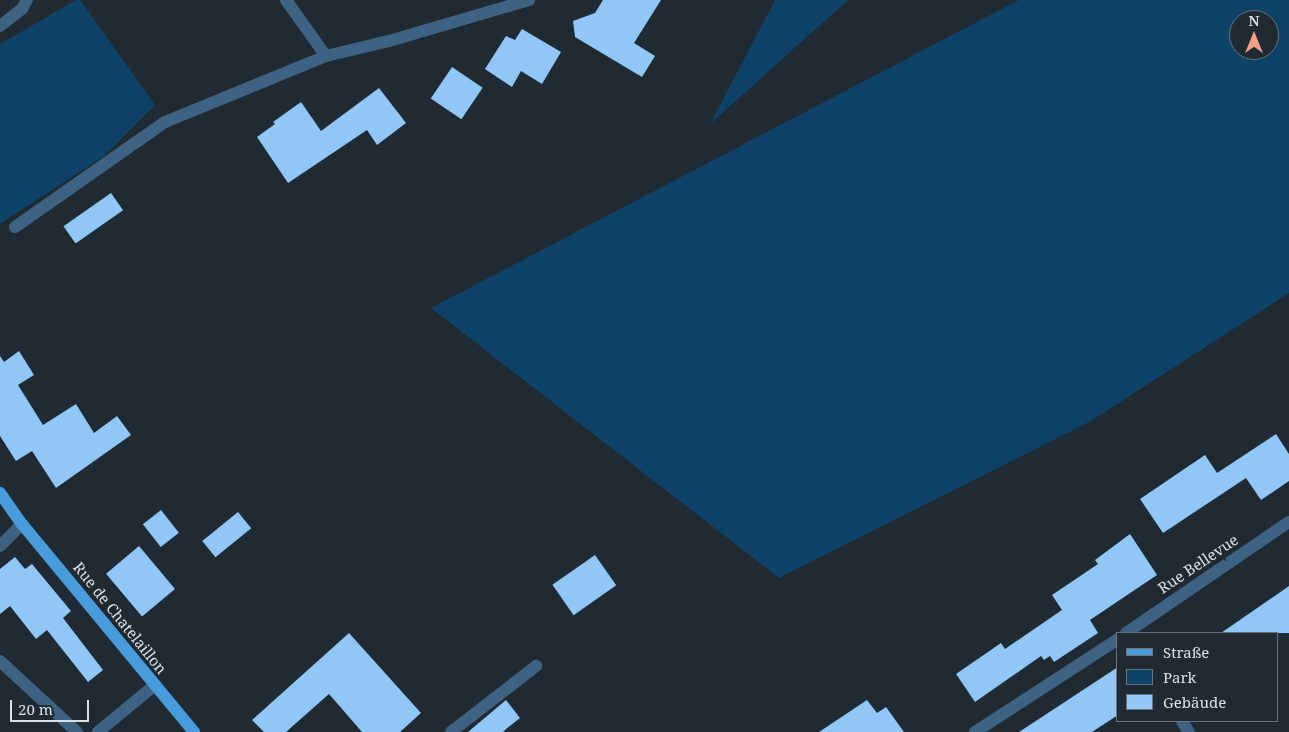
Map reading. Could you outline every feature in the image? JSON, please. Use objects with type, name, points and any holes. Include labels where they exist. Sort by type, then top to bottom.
[{"type":"main road","name":"Rue de Chatelaillon","points":[[0,493],[22,524],[194,732]]},
{"type":"street","points":[[0,26],[22,9],[27,0]]},
{"type":"street","points":[[286,0],[326,56]]},
{"type":"street","points":[[14,227],[165,122],[326,56],[389,41],[529,0]]},
{"type":"street","name":"Rue Bellevue","points":[[1128,632],[1289,522]]},
{"type":"street","points":[[0,546],[22,524]]},
{"type":"street","name":"Rue Bellevue","points":[[975,732],[1116,640]]},
{"type":"street","points":[[0,661],[77,732]]},
{"type":"street","points":[[451,732],[536,666]]},
{"type":"street","points":[[98,732],[155,685]]},
{"type":"green space","points":[[76,0],[80,0],[155,105],[104,156],[0,224],[0,44]]},
{"type":"green space","points":[[775,0],[848,0],[710,124]]},
{"type":"green space","points":[[1019,0],[1289,0],[1289,293],[1091,421],[779,578],[431,308]]},
{"type":"building","points":[[603,0],[661,0],[634,43],[655,56],[642,77],[575,37],[573,21],[595,13]]},
{"type":"building","points":[[522,29],[561,52],[542,84],[521,71],[512,87],[485,69],[506,36],[515,40]]},
{"type":"building","points":[[452,67],[483,88],[461,119],[431,99]]},
{"type":"building","points":[[379,88],[406,123],[377,145],[367,130],[288,183],[257,137],[275,124],[273,122],[301,102],[321,131]]},
{"type":"building","points":[[111,193],[123,210],[76,243],[63,226]]},
{"type":"building","points":[[19,351],[34,375],[18,385],[43,425],[76,404],[94,433],[117,416],[131,435],[56,488],[32,451],[16,461],[0,436],[0,356],[4,362]]},
{"type":"building","points":[[1276,434],[1289,454],[1289,481],[1261,500],[1246,478],[1163,533],[1140,499],[1205,455],[1217,473]]},
{"type":"building","points":[[161,510],[179,533],[161,547],[143,524]]},
{"type":"building","points":[[238,512],[251,528],[215,557],[202,541]]},
{"type":"building","points":[[1130,534],[1157,575],[1090,620],[1098,633],[1054,662],[1050,656],[1044,660],[1041,656],[975,702],[956,674],[1001,643],[1005,649],[1062,610],[1052,595],[1098,564],[1095,560]]},
{"type":"building","points":[[139,546],[175,589],[142,617],[106,574]]},
{"type":"building","points":[[595,555],[616,585],[574,615],[552,585]]},
{"type":"building","points":[[15,557],[25,569],[32,564],[71,611],[63,618],[103,670],[88,682],[47,630],[36,639],[10,606],[0,614],[0,569]]},
{"type":"building","points":[[1289,586],[1289,633],[1222,632]]},
{"type":"building","points":[[349,633],[421,713],[400,732],[362,732],[329,694],[286,732],[264,732],[252,720]]},
{"type":"building","points":[[1116,668],[1116,716],[1092,732],[1019,732]]},
{"type":"building","points":[[506,700],[520,718],[503,732],[468,732]]},
{"type":"building","points":[[867,700],[877,713],[886,707],[904,732],[819,732]]}]
